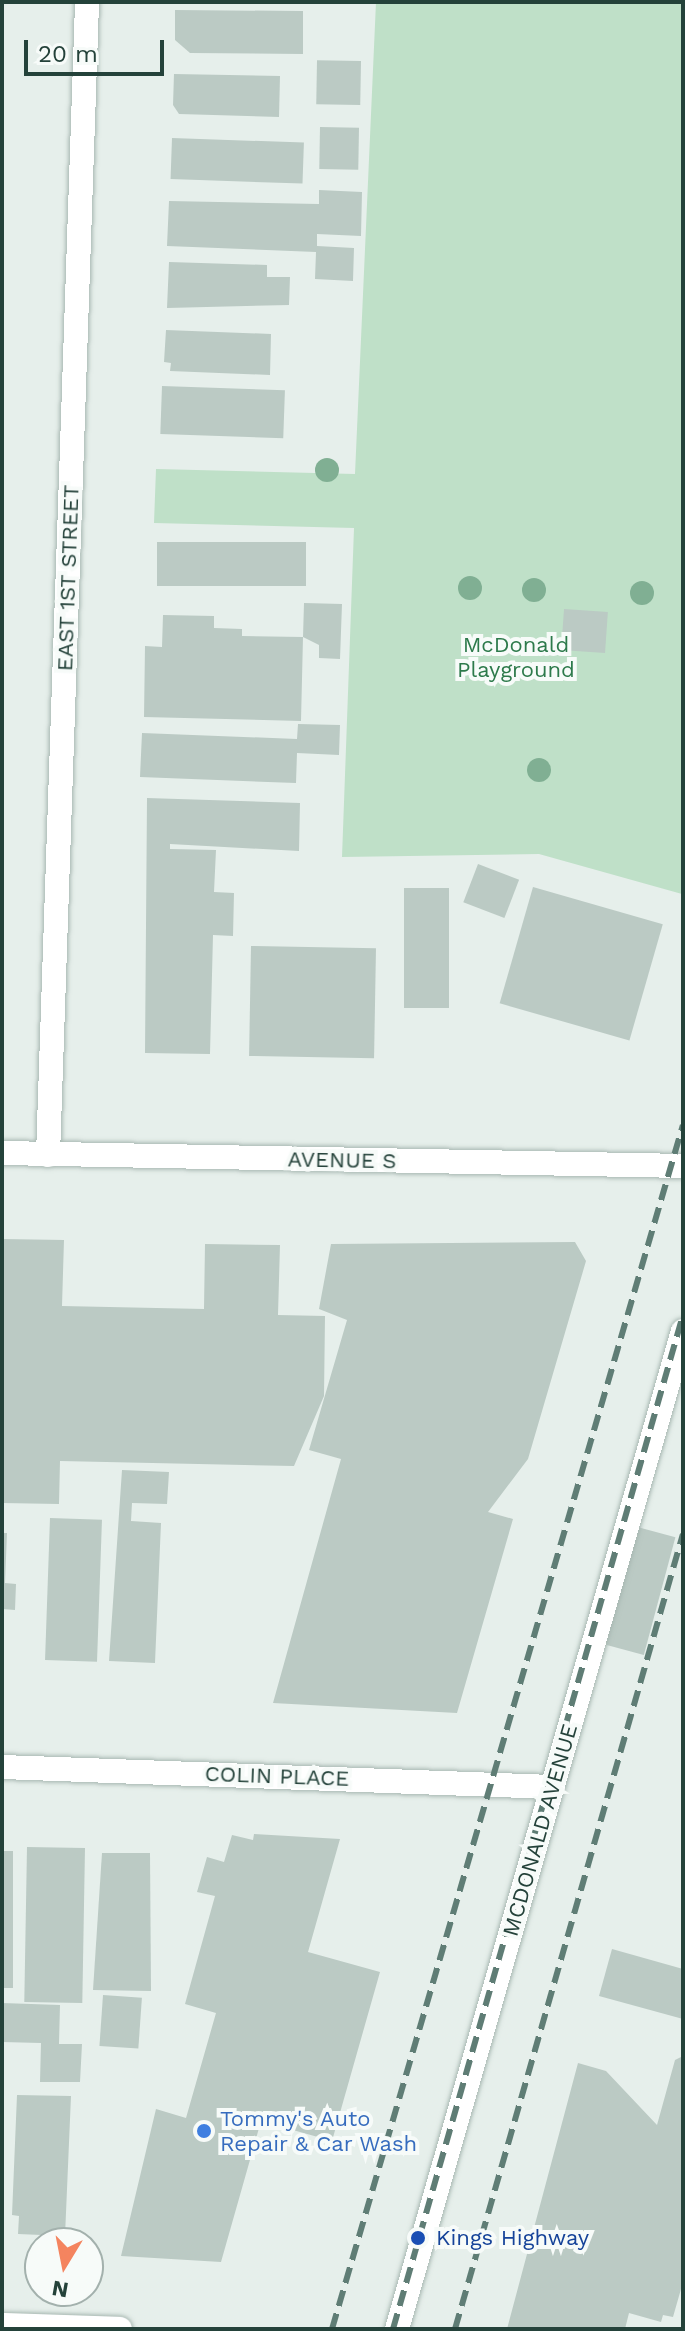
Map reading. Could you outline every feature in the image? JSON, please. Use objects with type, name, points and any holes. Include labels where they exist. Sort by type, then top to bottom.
[{"type":"street","name":"EAST 1ST STREET","points":[[48,1155],[87,2]]},
{"type":"street","name":"AVENUE S","points":[[2,1153],[683,1166]]},
{"type":"street","name":"MCDONALD AVENUE","points":[[397,2329],[683,1331]]},
{"type":"street","name":"COLIN PLACE","points":[[2,1767],[553,1787]]},
{"type":"street","points":[[2,2325],[120,2329]]},
{"type":"green space","name":"McDonald Playground","points":[[376,2],[683,2],[682,894],[539,854],[342,857],[354,528],[154,523],[156,469],[355,474]]},
{"type":"building","points":[[175,10],[303,11],[303,54],[190,53],[175,40]]},
{"type":"building","points":[[317,60],[361,61],[360,105],[316,104]]},
{"type":"building","points":[[174,74],[280,76],[279,117],[179,114],[173,105]]},
{"type":"building","points":[[320,127],[359,128],[358,170],[319,169]]},
{"type":"building","points":[[172,138],[304,143],[302,184],[171,179]]},
{"type":"building","points":[[319,190],[362,192],[361,236],[317,234],[317,246],[354,248],[353,281],[315,279],[316,252],[167,246],[169,201],[319,204]]},
{"type":"building","points":[[169,262],[267,265],[267,277],[290,277],[289,305],[167,308]]},
{"type":"building","points":[[166,330],[271,334],[270,375],[170,371],[171,363],[164,362]]},
{"type":"building","points":[[162,386],[285,390],[283,438],[160,434]]},
{"type":"building","points":[[157,542],[306,542],[306,586],[157,586]]},
{"type":"building","points":[[304,603],[342,604],[340,659],[319,658],[319,645],[303,637]]},
{"type":"building","points":[[564,609],[608,612],[605,653],[561,650]]},
{"type":"building","points":[[163,615],[214,616],[214,628],[242,629],[242,636],[303,637],[301,721],[144,717],[145,646],[162,647]]},
{"type":"building","points":[[298,724],[340,725],[339,755],[297,753],[296,783],[140,777],[142,733],[297,739]]},
{"type":"building","points":[[147,798],[300,803],[299,851],[170,844],[170,849],[216,850],[214,892],[234,893],[233,936],[213,935],[210,1054],[145,1053]]},
{"type":"building","points":[[478,864],[519,880],[504,918],[463,902]]},
{"type":"building","points":[[533,887],[663,924],[629,1041],[500,1003]]},
{"type":"building","points":[[404,888],[449,888],[449,1008],[404,1008]]},
{"type":"building","points":[[251,946],[376,948],[374,1058],[249,1056]]},
{"type":"building","points":[[2,1239],[64,1240],[62,1306],[204,1309],[205,1244],[280,1245],[278,1315],[325,1316],[324,1396],[294,1466],[60,1461],[59,1504],[2,1503]]},
{"type":"building","points":[[575,1242],[586,1261],[528,1459],[488,1512],[513,1519],[457,1713],[273,1703],[341,1459],[309,1450],[347,1320],[319,1309],[331,1244]]},
{"type":"building","points":[[122,1470],[169,1472],[167,1504],[132,1503],[131,1521],[161,1523],[155,1663],[109,1661]]},
{"type":"building","points":[[50,1518],[102,1520],[97,1662],[45,1660]]},
{"type":"building","points":[[630,1525],[675,1537],[644,1655],[598,1643]]},
{"type":"building","points":[[2,1533],[7,1533],[5,1583],[16,1584],[15,1610],[2,1609]]},
{"type":"building","points":[[254,1834],[340,1839],[308,1952],[380,1972],[332,2141],[261,2121],[221,2262],[121,2256],[156,2109],[186,2118],[216,2013],[185,2004],[215,1896],[197,1892],[207,1857],[224,1862],[232,1835],[253,1840]]},
{"type":"building","points":[[27,1847],[85,1848],[82,2003],[24,2002]]},
{"type":"building","points":[[2,1851],[13,1851],[13,1988],[2,1988]]},
{"type":"building","points":[[102,1853],[150,1853],[151,1991],[93,1990]]},
{"type":"building","points":[[612,1949],[683,1969],[683,2019],[599,1996]]},
{"type":"building","points":[[103,1995],[142,1998],[138,2049],[99,2046]]},
{"type":"building","points":[[2,2003],[60,2005],[59,2044],[82,2044],[80,2082],[40,2082],[41,2043],[2,2042]]},
{"type":"building","points":[[683,2056],[683,2282],[673,2317],[663,2315],[661,2322],[629,2313],[625,2329],[507,2329],[578,2063],[606,2071],[657,2125],[675,2060]]},
{"type":"building","points":[[17,2095],[71,2096],[65,2227],[24,2227],[24,2234],[18,2234],[19,2216],[12,2215]]},
{"type":"railway","points":[[332,2329],[683,1125]]},
{"type":"railway","points":[[393,2329],[683,1315]]},
{"type":"railway","points":[[455,2329],[683,1534]]},
{"type":"place","name":"Tommy's Auto Repair & Car Wash","points":[[204,2131]]},
{"type":"place","name":"Kings Highway","points":[[418,2238]]}]
